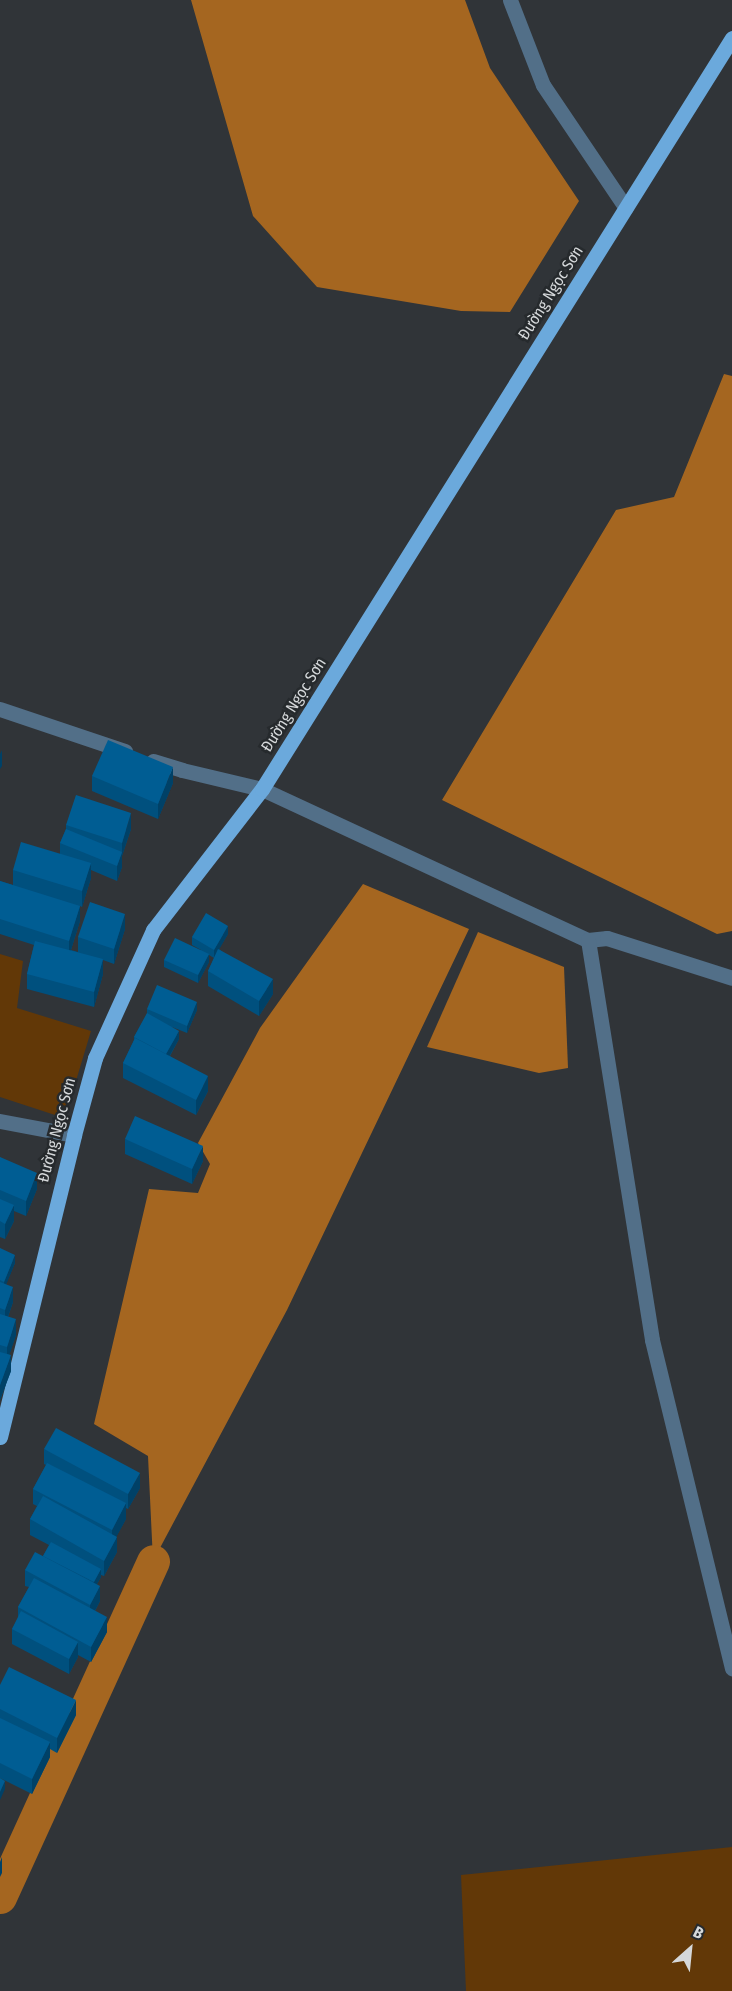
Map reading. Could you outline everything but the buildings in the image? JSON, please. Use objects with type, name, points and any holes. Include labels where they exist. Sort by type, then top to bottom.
[{"type":"main road","name":"Đường Ngọc Sơn","points":[[0,1437],[95,1058],[153,930],[262,789],[732,38]]},
{"type":"street","points":[[510,0],[543,85],[626,208]]},
{"type":"street","points":[[0,709],[182,770],[262,789],[588,940],[607,938],[732,978]]},
{"type":"street","points":[[588,940],[652,1340],[732,1668]]},
{"type":"street","points":[[0,1121],[74,1135]]},
{"type":"shaded area","points":[[191,0],[465,0],[490,68],[579,201],[510,312],[461,311],[317,287],[253,216]]},
{"type":"shaded area","points":[[724,374],[732,376],[732,931],[717,934],[442,800],[616,510],[674,497]]},
{"type":"shaded area","points":[[363,884],[469,929],[287,1310],[153,1561],[148,1456],[94,1424],[149,1189],[198,1193],[210,1164],[198,1143],[260,1028]]},
{"type":"shaded area","points":[[478,932],[564,967],[568,1068],[539,1073],[427,1047]]},
{"type":"shaded area","points":[[0,954],[23,961],[17,1008],[91,1031],[69,1104],[55,1115],[0,1097]]},
{"type":"shaded area","points":[[732,1847],[732,1991],[466,1991],[461,1875]]},
{"type":"waterway","points":[[0,1897],[153,1561]]}]
